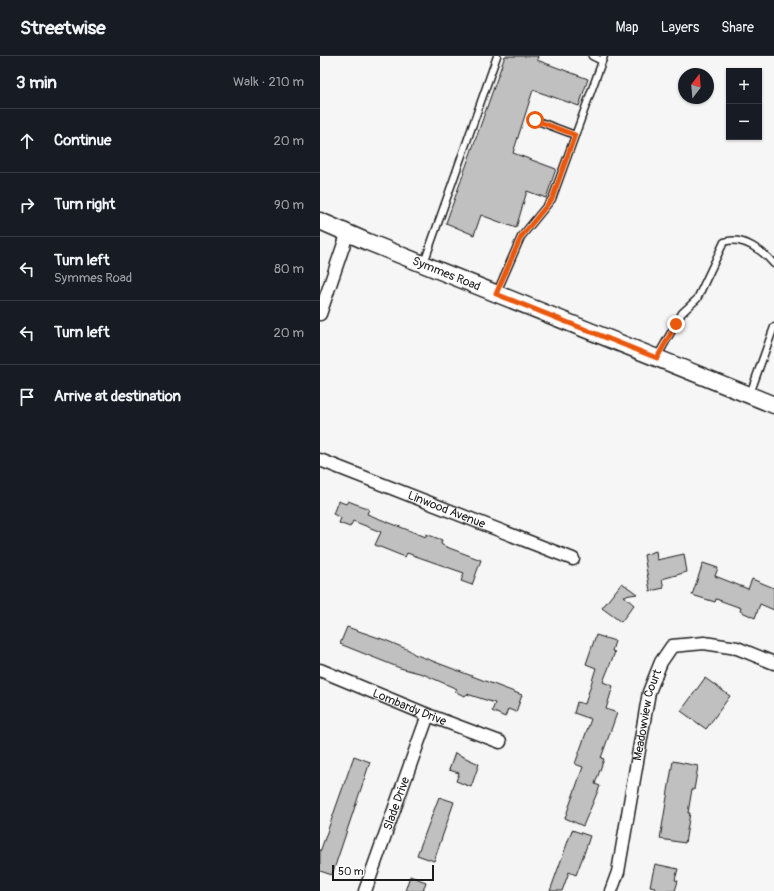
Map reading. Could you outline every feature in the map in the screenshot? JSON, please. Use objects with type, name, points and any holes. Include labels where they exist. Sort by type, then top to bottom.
[{"type":"main road","name":"Symmes Road","points":[[320,221],[496,294],[774,405]]},
{"type":"street","points":[[320,314],[348,232]]},
{"type":"street","name":"Linwood Avenue","points":[[320,460],[573,559]]},
{"type":"street","name":"Meadowview Court","points":[[611,891],[618,872],[649,692],[661,662],[672,646],[704,643],[737,648],[774,663]]},
{"type":"street","name":"Lombardy Drive","points":[[320,670],[428,716],[500,742]]},
{"type":"street","name":"Slade Drive","points":[[365,891],[428,716]]},
{"type":"lane","points":[[423,264],[497,56]]},
{"type":"lane","points":[[496,294],[521,237],[552,199],[603,58],[592,56]]},
{"type":"lane","points":[[535,120],[575,135]]},
{"type":"lane","points":[[657,358],[682,313],[697,299],[724,242],[731,240],[756,248],[766,255],[774,264]]},
{"type":"lane","points":[[749,395],[774,327]]},
{"type":"building","points":[[505,56],[538,56],[537,60],[588,79],[579,106],[533,90],[513,153],[556,169],[546,198],[527,191],[516,228],[481,215],[474,235],[446,223]]},
{"type":"building","points":[[338,501],[346,504],[348,501],[369,509],[367,514],[426,537],[426,534],[442,540],[441,544],[444,546],[481,560],[472,585],[461,581],[464,573],[407,553],[405,557],[375,545],[381,532],[353,521],[350,527],[339,523],[341,518],[333,514]]},
{"type":"building","points":[[656,551],[657,560],[684,554],[687,572],[662,579],[664,588],[650,591],[644,555]]},
{"type":"building","points":[[703,563],[718,568],[715,576],[748,589],[752,579],[774,588],[774,610],[760,604],[755,618],[740,611],[741,608],[716,599],[715,602],[692,595]]},
{"type":"building","points":[[622,583],[637,594],[624,596],[634,605],[621,622],[602,608]]},
{"type":"building","points":[[347,627],[385,640],[409,650],[414,654],[522,695],[516,712],[508,709],[505,717],[492,711],[495,703],[467,694],[465,696],[455,692],[457,689],[423,674],[400,668],[340,644]]},
{"type":"building","points":[[596,635],[615,641],[612,651],[615,652],[603,682],[613,686],[606,709],[617,713],[601,758],[604,759],[595,784],[600,786],[583,826],[565,818],[583,767],[575,764],[591,719],[574,713],[577,702],[585,704],[596,668],[586,664]]},
{"type":"building","points":[[705,678],[730,696],[706,729],[681,711]]},
{"type":"building","points":[[455,753],[479,764],[471,787],[456,781],[459,773],[449,770]]},
{"type":"building","points":[[354,756],[370,762],[332,875],[320,871],[320,852]]},
{"type":"building","points":[[673,761],[698,766],[694,790],[692,789],[685,843],[660,839]]},
{"type":"building","points":[[439,797],[454,802],[434,861],[417,855]]},
{"type":"building","points":[[572,830],[590,836],[585,851],[576,875],[569,872],[562,891],[550,891]]},
{"type":"building","points":[[655,864],[678,869],[675,880],[678,881],[675,891],[654,891],[655,887],[650,886]]},
{"type":"building","points":[[410,876],[426,882],[423,891],[405,891]]},
{"type":"route","points":[[535,120],[575,135],[552,199],[528,226],[517,243],[496,294],[657,358],[676,324]]}]
